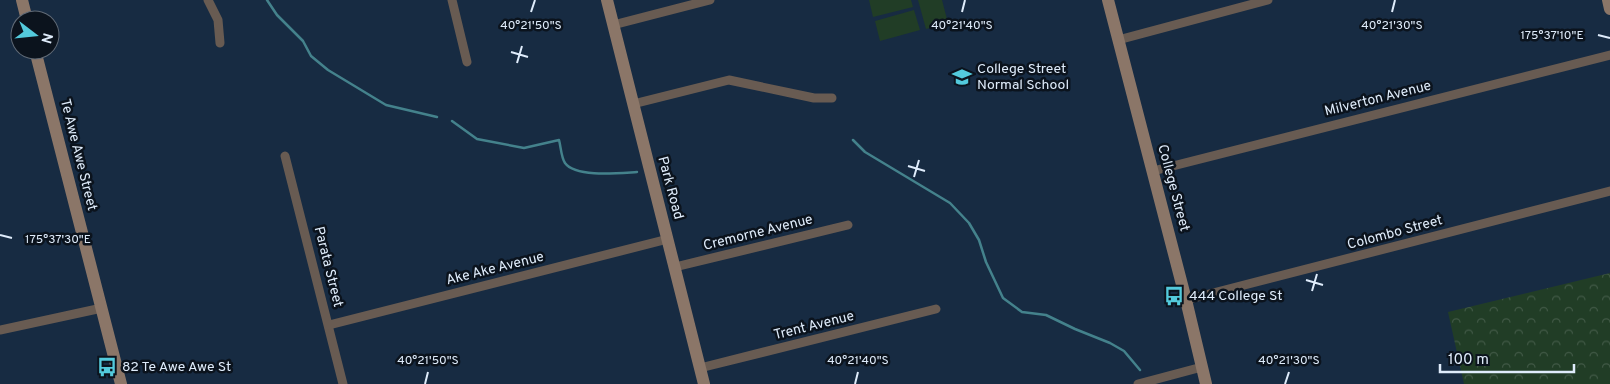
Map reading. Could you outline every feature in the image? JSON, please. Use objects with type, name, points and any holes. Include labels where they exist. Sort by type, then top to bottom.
[{"type":"street","points":[[208,0],[218,20],[220,43]]},
{"type":"street","points":[[452,0],[467,62]]},
{"type":"street","name":"Park Road","points":[[606,0],[704,384]]},
{"type":"street","points":[[613,26],[710,0]]},
{"type":"street","name":"College Street","points":[[1108,0],[1153,170],[1206,384]]},
{"type":"street","points":[[1118,40],[1268,0]]},
{"type":"street","points":[[1608,0],[1610,8]]},
{"type":"street","name":"Milverton Avenue","points":[[1153,170],[1610,55]]},
{"type":"street","name":"Te Awe Awe Street","points":[[38,60],[121,384]]},
{"type":"street","points":[[633,104],[729,80],[814,98],[832,98]]},
{"type":"street","name":"Parata Street","points":[[286,156],[343,384]]},
{"type":"street","name":"Colombo Street","points":[[1186,300],[1610,191]]},
{"type":"street","name":"Cremorne Avenue","points":[[675,267],[848,224]]},
{"type":"street","name":"Ake Ake Avenue","points":[[329,325],[668,239]]},
{"type":"street","points":[[0,330],[102,308]]},
{"type":"street","name":"Trent Avenue","points":[[700,368],[936,309]]},
{"type":"street","points":[[1138,384],[1202,367]]},
{"type":"green space","points":[[869,0],[911,0],[913,7],[873,17]]},
{"type":"green space","points":[[918,0],[942,0],[948,23],[926,29]]},
{"type":"green space","points":[[914,10],[920,30],[880,41],[875,21]]},
{"type":"green space","points":[[1610,273],[1610,384],[1464,384],[1448,312]]},
{"type":"waterway","points":[[267,0],[277,15],[303,41],[311,56],[328,70],[386,105],[437,117]]},
{"type":"waterway","points":[[452,121],[477,139],[524,148],[559,140],[565,163],[578,171],[599,174],[637,172]]},
{"type":"waterway","points":[[853,140],[865,152],[950,203],[969,223],[979,240],[986,262],[1003,298],[1022,312],[1046,315],[1110,343],[1124,351],[1140,370]]},
{"type":"place","name":"College Street Normal School","points":[[962,77]]},
{"type":"place","name":"444 College St","points":[[1174,296]]},
{"type":"place","name":"82 Te Awe Awe St","points":[[107,367]]}]
